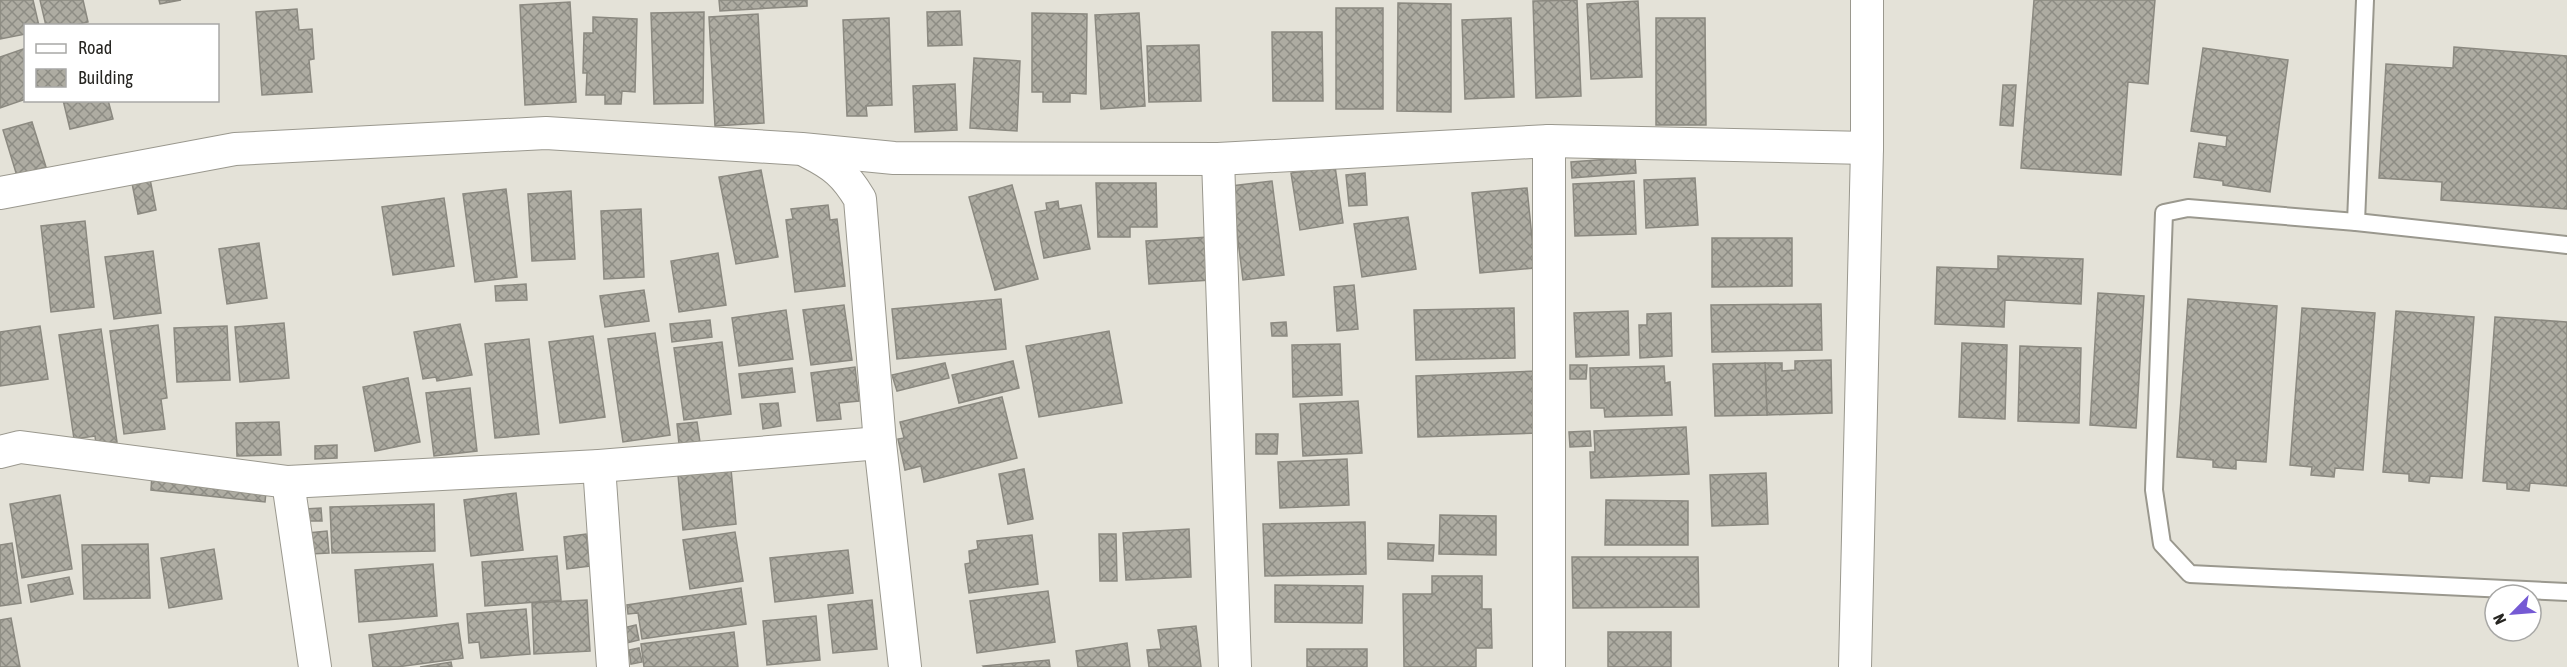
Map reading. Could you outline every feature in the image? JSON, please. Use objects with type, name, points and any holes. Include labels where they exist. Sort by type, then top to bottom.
[{"type":"street","points":[[1855,667],[1867,148],[1867,0]]},
{"type":"street","points":[[0,193],[235,149],[546,133],[802,149],[894,158],[1218,159],[1549,141],[1867,148]]},
{"type":"street","points":[[1549,141],[1549,667]]},
{"type":"street","points":[[802,149],[833,165],[850,181],[860,199],[880,442],[905,667]]},
{"type":"street","points":[[860,199],[894,158]]},
{"type":"street","points":[[1218,159],[1235,667]]},
{"type":"street","points":[[0,452],[20,447],[288,482],[599,465],[880,442]]},
{"type":"street","points":[[599,465],[613,667]]},
{"type":"street","points":[[288,482],[315,667]]},
{"type":"lane","points":[[2356,222],[2365,0]]},
{"type":"lane","points":[[2567,245],[2356,222],[2188,208],[2164,213],[2154,490],[2162,544],[2190,574],[2567,592]]},
{"type":"building","points":[[0,0],[33,0],[39,24],[24,24],[24,34],[0,39]]},
{"type":"building","points":[[40,0],[83,0],[88,22],[46,24]]},
{"type":"building","points":[[159,0],[181,0],[160,4]]},
{"type":"building","points":[[719,0],[807,0],[807,6],[720,11]]},
{"type":"building","points":[[1577,0],[1581,96],[1536,98],[1533,1]]},
{"type":"building","points":[[2034,0],[2155,0],[2148,84],[2128,82],[2121,175],[2021,168]]},
{"type":"building","points":[[1638,1],[1642,77],[1591,79],[1587,4]]},
{"type":"building","points":[[570,2],[576,102],[525,105],[520,5]]},
{"type":"building","points":[[1398,3],[1451,4],[1451,112],[1397,111]]},
{"type":"building","points":[[1336,8],[1383,8],[1383,109],[1336,109]]},
{"type":"building","points":[[297,9],[299,30],[312,29],[314,59],[309,60],[312,92],[262,95],[256,12]]},
{"type":"building","points":[[960,11],[962,45],[928,46],[927,12]]},
{"type":"building","points":[[704,12],[703,103],[654,104],[651,13]]},
{"type":"building","points":[[1032,13],[1087,14],[1086,94],[1070,93],[1070,102],[1043,102],[1043,92],[1032,92]]},
{"type":"building","points":[[1139,13],[1145,106],[1101,109],[1095,15]]},
{"type":"building","points":[[758,14],[764,123],[715,126],[709,17]]},
{"type":"building","points":[[593,17],[637,19],[635,92],[622,91],[621,104],[605,104],[605,95],[586,95],[587,73],[583,73],[584,33],[593,33]]},
{"type":"building","points":[[889,18],[892,105],[866,106],[867,116],[847,116],[843,20]]},
{"type":"building","points":[[1511,18],[1514,97],[1465,99],[1462,20]]},
{"type":"building","points":[[1656,18],[1705,18],[1706,125],[1656,125]]},
{"type":"building","points":[[1272,32],[1322,32],[1323,101],[1273,101]]},
{"type":"building","points":[[1199,45],[1201,101],[1149,102],[1147,46]]},
{"type":"building","points":[[2454,47],[2567,56],[2567,209],[2441,200],[2442,182],[2379,178],[2386,64],[2453,68]]},
{"type":"building","points":[[2203,48],[2288,60],[2270,192],[2223,185],[2223,181],[2194,177],[2199,143],[2226,147],[2227,136],[2191,131]]},
{"type":"building","points":[[24,49],[24,100],[0,108],[0,57]]},
{"type":"building","points":[[974,58],[1020,61],[1017,131],[970,128]]},
{"type":"building","points":[[955,84],[957,130],[915,132],[913,86]]},
{"type":"building","points":[[2003,85],[2016,85],[2013,126],[2000,125]]},
{"type":"building","points":[[63,102],[109,102],[113,119],[70,129]]},
{"type":"building","points":[[32,122],[46,167],[17,176],[3,130]]},
{"type":"building","points":[[1635,157],[1636,173],[1572,178],[1571,162]]},
{"type":"building","points":[[1335,166],[1343,223],[1300,230],[1291,173]]},
{"type":"building","points":[[761,170],[778,257],[736,264],[719,177]]},
{"type":"building","points":[[1365,173],[1367,205],[1349,206],[1346,175]]},
{"type":"building","points":[[1695,178],[1698,225],[1646,228],[1644,180]]},
{"type":"building","points":[[150,179],[156,210],[138,214],[132,183]]},
{"type":"building","points":[[1272,181],[1284,275],[1243,280],[1231,186]]},
{"type":"building","points":[[1634,181],[1636,234],[1575,236],[1573,184]]},
{"type":"building","points":[[1096,183],[1156,183],[1157,227],[1130,227],[1130,237],[1098,237]]},
{"type":"building","points":[[1012,185],[1038,279],[995,290],[969,197]]},
{"type":"building","points":[[1527,188],[1535,268],[1480,273],[1472,193]]},
{"type":"building","points":[[506,189],[517,277],[475,282],[463,194]]},
{"type":"building","points":[[571,191],[575,259],[532,261],[528,194]]},
{"type":"building","points":[[444,198],[454,266],[393,275],[382,207]]},
{"type":"building","points":[[1058,201],[1059,209],[1081,205],[1090,249],[1044,258],[1035,212],[1047,210],[1046,203]]},
{"type":"building","points":[[828,205],[830,220],[837,219],[845,286],[795,292],[786,220],[793,219],[791,209]]},
{"type":"building","points":[[641,209],[644,277],[604,279],[601,211]]},
{"type":"building","points":[[1408,217],[1416,269],[1362,277],[1354,224]]},
{"type":"building","points":[[85,221],[94,307],[51,312],[41,226]]},
{"type":"building","points":[[1208,237],[1211,280],[1149,284],[1146,241]]},
{"type":"building","points":[[1712,238],[1792,238],[1792,286],[1712,287]]},
{"type":"building","points":[[259,243],[267,298],[227,304],[219,249]]},
{"type":"building","points":[[153,251],[161,313],[114,319],[105,257]]},
{"type":"building","points":[[718,253],[726,305],[679,312],[671,261]]},
{"type":"building","points":[[1998,256],[2083,259],[2081,304],[2005,300],[2004,327],[1935,324],[1937,267],[1998,269]]},
{"type":"building","points":[[526,284],[527,300],[496,301],[495,286]]},
{"type":"building","points":[[1354,285],[1358,329],[1337,331],[1334,287]]},
{"type":"building","points":[[644,290],[649,321],[605,327],[600,296]]},
{"type":"building","points":[[2098,293],[2144,296],[2136,428],[2090,425]]},
{"type":"building","points":[[1001,299],[1006,349],[897,359],[892,309]]},
{"type":"building","points":[[2188,299],[2277,306],[2266,462],[2236,460],[2236,469],[2213,467],[2213,460],[2177,457]]},
{"type":"building","points":[[1821,304],[1822,350],[1712,352],[1711,305]]},
{"type":"building","points":[[844,305],[852,360],[811,365],[803,310]]},
{"type":"building","points":[[1514,308],[1515,358],[1416,360],[1414,310]]},
{"type":"building","points":[[2302,308],[2375,313],[2363,470],[2335,468],[2334,477],[2311,475],[2312,467],[2290,465]]},
{"type":"building","points":[[786,310],[793,359],[739,366],[732,318]]},
{"type":"building","points":[[1628,311],[1629,355],[1576,357],[1574,313]]},
{"type":"building","points":[[2396,311],[2474,317],[2462,478],[2430,476],[2429,483],[2409,481],[2409,474],[2383,472]]},
{"type":"building","points":[[1671,313],[1672,356],[1640,358],[1639,325],[1647,325],[1647,314]]},
{"type":"building","points":[[2495,317],[2567,322],[2567,486],[2530,483],[2529,491],[2507,489],[2507,483],[2483,481]]},
{"type":"building","points":[[710,320],[712,337],[672,342],[670,324]]},
{"type":"building","points":[[1286,322],[1287,336],[1272,336],[1271,323]]},
{"type":"building","points":[[284,323],[289,378],[240,382],[235,327]]},
{"type":"building","points":[[460,324],[472,375],[437,381],[436,377],[423,379],[414,332]]},
{"type":"building","points":[[158,325],[167,398],[161,399],[165,429],[124,434],[110,331]]},
{"type":"building","points":[[40,326],[48,379],[0,386],[0,332]]},
{"type":"building","points":[[227,326],[230,380],[177,382],[174,328]]},
{"type":"building","points":[[101,329],[117,442],[96,444],[95,436],[74,439],[59,335]]},
{"type":"building","points":[[1109,331],[1122,403],[1039,417],[1026,346]]},
{"type":"building","points":[[655,333],[670,435],[623,442],[608,339]]},
{"type":"building","points":[[593,336],[605,417],[560,423],[549,342]]},
{"type":"building","points":[[529,339],[539,434],[495,438],[485,344]]},
{"type":"building","points":[[722,342],[731,414],[684,420],[674,348]]},
{"type":"building","points":[[1962,343],[2007,345],[2005,419],[1959,417]]},
{"type":"building","points":[[1340,344],[1342,395],[1293,397],[1292,345]]},
{"type":"building","points":[[2020,346],[2081,348],[2079,423],[2018,421]]},
{"type":"building","points":[[1831,360],[1832,413],[1767,415],[1765,363],[1782,363],[1782,371],[1795,370],[1795,361]]},
{"type":"building","points":[[1013,361],[1019,388],[959,403],[952,375]]},
{"type":"building","points":[[945,363],[949,378],[897,391],[892,375]]},
{"type":"building","points":[[1765,363],[1767,415],[1715,416],[1713,364]]},
{"type":"building","points":[[1570,365],[1587,365],[1586,379],[1570,379]]},
{"type":"building","points":[[1664,366],[1665,383],[1670,382],[1672,415],[1605,417],[1604,408],[1591,408],[1590,368]]},
{"type":"building","points":[[855,367],[859,401],[839,403],[841,419],[817,421],[811,373]]},
{"type":"building","points":[[792,368],[795,392],[742,398],[739,374]]},
{"type":"building","points":[[1537,371],[1539,433],[1418,437],[1416,376]]},
{"type":"building","points":[[408,378],[420,442],[375,451],[363,387]]},
{"type":"building","points":[[470,388],[477,451],[434,456],[426,393]]},
{"type":"building","points":[[1002,397],[1017,458],[924,482],[921,466],[905,470],[898,439],[904,438],[900,422]]},
{"type":"building","points":[[1358,401],[1362,453],[1303,456],[1300,404]]},
{"type":"building","points":[[778,403],[781,426],[763,429],[760,404]]},
{"type":"building","points":[[279,422],[281,455],[237,456],[236,423]]},
{"type":"building","points":[[697,422],[700,442],[679,444],[677,424]]},
{"type":"building","points":[[1686,427],[1689,474],[1591,478],[1590,452],[1595,452],[1594,431]]},
{"type":"building","points":[[1590,431],[1591,446],[1570,447],[1569,432]]},
{"type":"building","points":[[1256,434],[1278,434],[1277,454],[1256,454]]},
{"type":"building","points":[[337,445],[337,458],[315,459],[315,446]]},
{"type":"building","points":[[1347,459],[1349,505],[1280,508],[1278,462]]},
{"type":"building","points":[[731,469],[736,524],[683,530],[678,475]]},
{"type":"building","points":[[1024,469],[1033,519],[1008,524],[999,474]]},
{"type":"building","points":[[152,473],[267,482],[265,502],[151,490]]},
{"type":"building","points":[[1766,473],[1768,524],[1712,526],[1710,475]]},
{"type":"building","points":[[516,493],[523,550],[471,556],[464,500]]},
{"type":"building","points":[[60,495],[72,569],[22,578],[10,504]]},
{"type":"building","points":[[1606,500],[1688,501],[1688,545],[1605,545]]},
{"type":"building","points":[[434,504],[435,551],[332,553],[330,507]]},
{"type":"building","points":[[321,508],[322,521],[306,521],[305,509]]},
{"type":"building","points":[[1440,515],[1496,516],[1496,555],[1439,554]]},
{"type":"building","points":[[1365,522],[1366,574],[1265,576],[1263,524]]},
{"type":"building","points":[[1189,529],[1191,577],[1126,580],[1123,533]]},
{"type":"building","points":[[327,531],[329,553],[310,554],[308,533]]},
{"type":"building","points":[[735,532],[743,581],[690,589],[683,540]]},
{"type":"building","points":[[586,534],[590,566],[567,569],[564,537]]},
{"type":"building","points":[[1099,534],[1116,534],[1117,581],[1100,581]]},
{"type":"building","points":[[1032,535],[1038,584],[969,593],[965,564],[970,563],[969,551],[978,549],[977,541]]},
{"type":"building","points":[[12,543],[21,603],[0,606],[0,545]]},
{"type":"building","points":[[1388,543],[1434,545],[1433,561],[1388,559]]},
{"type":"building","points":[[148,544],[150,598],[84,599],[82,545]]},
{"type":"building","points":[[214,549],[222,599],[169,608],[161,558]]},
{"type":"building","points":[[848,550],[853,593],[775,602],[770,558]]},
{"type":"building","points":[[557,556],[561,600],[485,606],[482,562]]},
{"type":"building","points":[[1572,557],[1698,557],[1699,607],[1573,608]]},
{"type":"building","points":[[433,564],[437,616],[359,622],[355,570]]},
{"type":"building","points":[[1432,576],[1482,576],[1482,609],[1491,609],[1492,648],[1476,648],[1476,667],[1404,667],[1403,594],[1432,594]]},
{"type":"building","points":[[69,577],[73,594],[31,602],[28,585]]},
{"type":"building","points":[[1275,585],[1363,586],[1362,623],[1275,622]]},
{"type":"building","points":[[741,588],[746,624],[642,639],[638,613],[628,614],[627,605]]},
{"type":"building","points":[[1048,591],[1055,642],[977,653],[970,601]]},
{"type":"building","points":[[587,600],[590,651],[534,654],[532,603]]},
{"type":"building","points":[[872,600],[877,649],[833,653],[828,605]]},
{"type":"building","points":[[526,609],[530,654],[481,658],[479,642],[469,643],[467,614]]},
{"type":"building","points":[[816,616],[820,660],[767,665],[763,621]]},
{"type":"building","points":[[11,618],[20,667],[0,667],[0,620]]},
{"type":"building","points":[[458,623],[463,658],[397,667],[373,667],[369,635]]},
{"type":"building","points":[[636,625],[639,640],[626,643],[623,628]]},
{"type":"building","points":[[1196,626],[1201,667],[1149,667],[1147,650],[1161,649],[1158,630]]},
{"type":"building","points":[[734,632],[738,667],[644,667],[641,644]]},
{"type":"building","points":[[1608,632],[1671,632],[1671,667],[1608,667]]},
{"type":"building","points":[[1127,643],[1130,667],[1078,667],[1076,651]]},
{"type":"building","points":[[639,648],[642,662],[631,664],[629,650]]},
{"type":"building","points":[[1307,649],[1367,649],[1367,667],[1307,667]]},
{"type":"building","points":[[1049,660],[1050,667],[983,666]]},
{"type":"building","points":[[451,662],[452,667],[420,667]]}]
